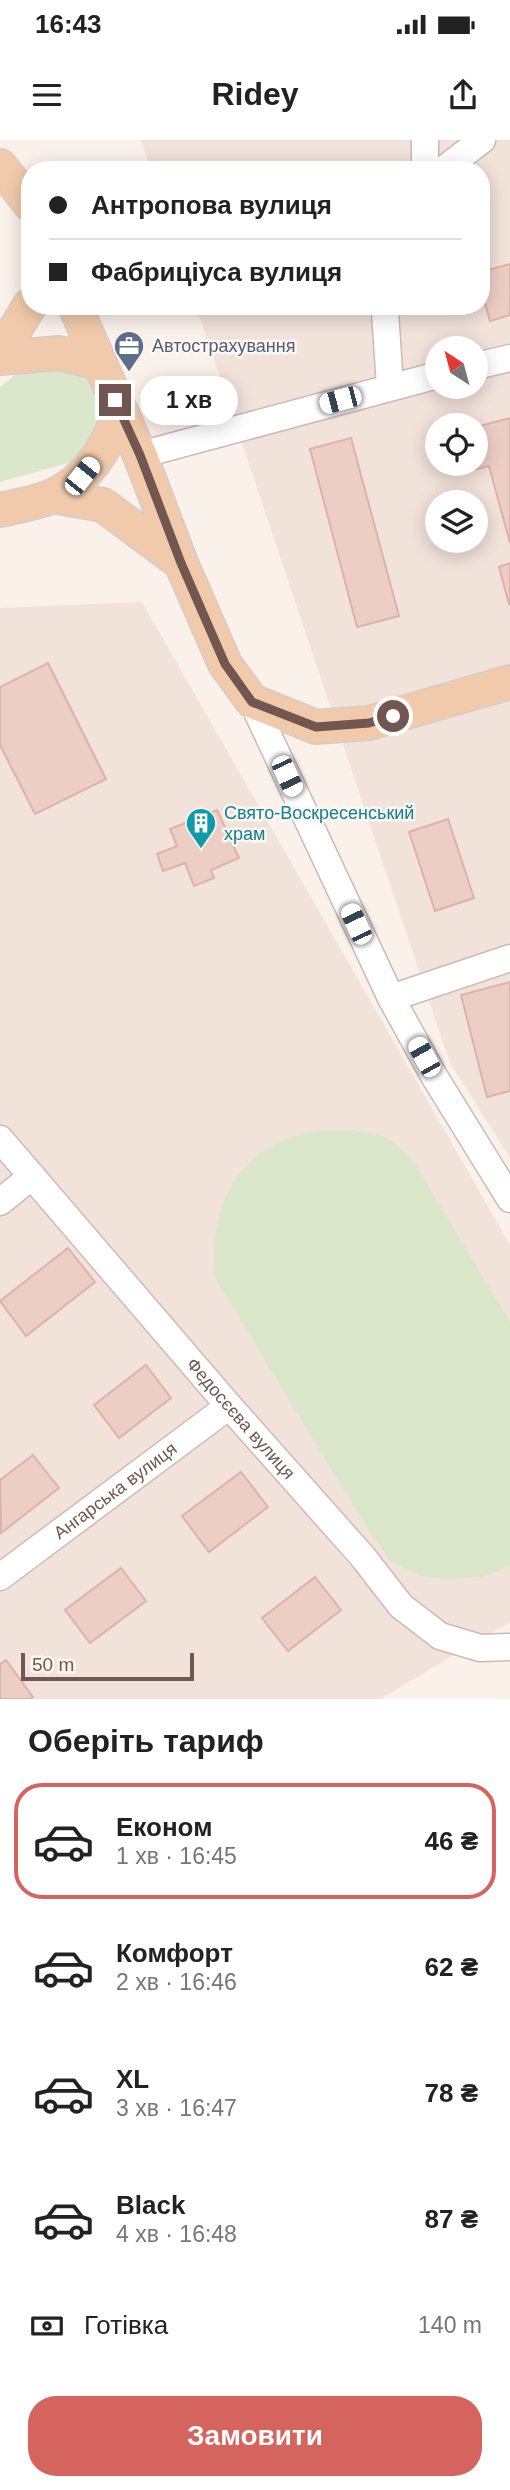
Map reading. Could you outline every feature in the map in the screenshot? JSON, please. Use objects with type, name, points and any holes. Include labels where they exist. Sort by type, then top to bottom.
[{"type":"main road","points":[[0,166],[21,193]]},
{"type":"main road","points":[[0,356],[24,315]]},
{"type":"main road","points":[[79,315],[140,455],[181,563],[225,664],[252,702],[316,727],[369,723],[510,682]]},
{"type":"main road","points":[[0,356],[59,353],[100,363]]},
{"type":"main road","points":[[0,510],[52,496],[82,476],[105,449],[120,414]]},
{"type":"main road","points":[[52,496],[103,505],[181,563]]},
{"type":"street","points":[[425,140],[425,161]]},
{"type":"street","points":[[455,161],[482,140]]},
{"type":"street","points":[[385,315],[390,386]]},
{"type":"street","points":[[488,363],[510,358]]},
{"type":"street","points":[[140,455],[425,378]]},
{"type":"street","points":[[252,702],[391,998],[510,1199]]},
{"type":"street","points":[[391,998],[510,958]]},
{"type":"street","name":"Федосєєва вулиця","points":[[0,1139],[362,1557],[401,1606],[440,1636],[480,1648],[510,1647]]},
{"type":"street","points":[[0,1202],[32,1176]]},
{"type":"street","name":"Ангарська вулиця","points":[[0,1577],[229,1406]]},
{"type":"shaded area","points":[[141,140],[510,140],[510,1158],[450,1063],[199,315],[490,315],[490,161],[148,161]]},
{"type":"shaded area","points":[[142,602],[510,1245],[510,1622],[380,1699],[0,1699],[0,608]]},
{"type":"green space","points":[[26,366],[82,370],[98,389],[103,415],[90,449],[72,462],[0,482],[0,387]]},
{"type":"green space","points":[[323,1130],[353,1130],[386,1137],[411,1157],[510,1322],[510,1566],[482,1577],[447,1579],[419,1576],[391,1562],[370,1533],[215,1278],[214,1255],[220,1212],[238,1175],[270,1147],[295,1136]]},
{"type":"building","points":[[510,264],[510,315],[490,321],[488,315],[490,270]]},
{"type":"building","points":[[510,418],[510,543],[488,466],[488,424]]},
{"type":"building","points":[[351,438],[399,616],[357,627],[310,449]]},
{"type":"building","points":[[510,563],[510,604],[509,604],[499,567]]},
{"type":"building","points":[[48,663],[106,779],[35,814],[0,745],[0,687]]},
{"type":"building","name":"Свято-Воскресенський храм","points":[[217,810],[239,858],[211,870],[214,878],[194,886],[185,863],[163,871],[157,854],[177,846],[170,829]]},
{"type":"building","points":[[448,819],[474,898],[435,911],[409,832]]},
{"type":"building","points":[[510,982],[510,1091],[487,1097],[461,995]]},
{"type":"building","points":[[68,1248],[95,1282],[26,1336],[0,1301]]},
{"type":"building","points":[[146,1365],[171,1398],[119,1438],[94,1405]]},
{"type":"building","points":[[33,1455],[59,1488],[1,1533],[0,1480]]},
{"type":"building","points":[[241,1472],[268,1507],[209,1552],[182,1516]]},
{"type":"building","points":[[121,1568],[146,1601],[90,1643],[65,1610]]},
{"type":"building","points":[[315,1577],[341,1610],[288,1651],[262,1618]]},
{"type":"building","points":[[6,1660],[33,1697],[0,1699],[0,1664]]},
{"type":"place","name":"Автострахування","points":[[129,373]]},
{"type":"place","name":"Свято-Воскресенський храм","points":[[201,850]]},
{"type":"route","points":[[115,400],[225,664],[252,702],[316,727],[369,723],[393,716]]}]
